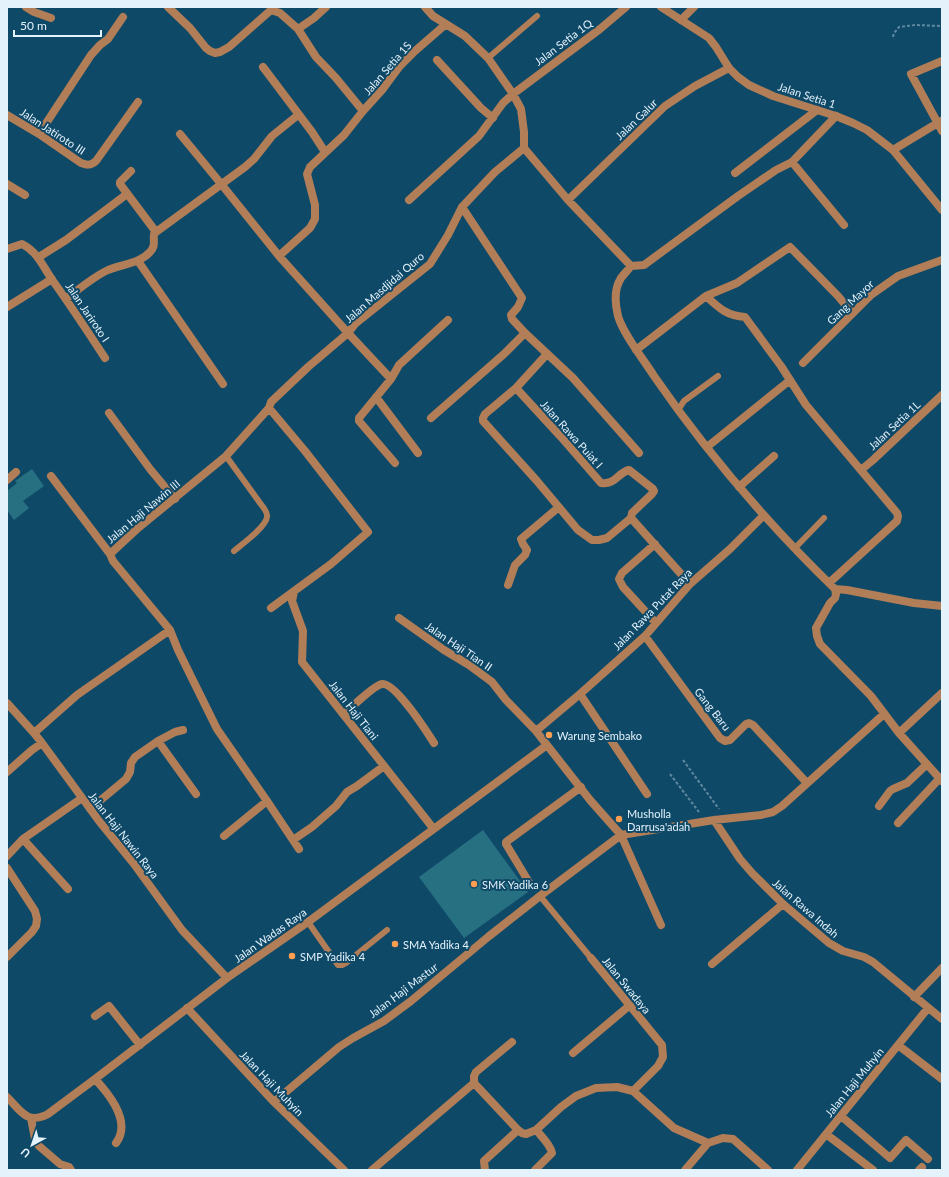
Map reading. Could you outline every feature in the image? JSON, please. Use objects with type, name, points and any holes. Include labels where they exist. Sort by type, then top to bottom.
[{"type":"street","points":[[26,7],[34,12],[51,18]]},
{"type":"street","points":[[168,7],[190,28],[210,52],[215,53],[220,52],[229,46],[270,9],[280,13],[298,29],[316,57],[336,78],[363,111]]},
{"type":"street","points":[[298,29],[314,18],[326,7]]},
{"type":"street","points":[[425,7],[433,16],[465,36],[488,58],[513,94],[521,109],[524,132],[524,148],[568,200],[631,266]]},
{"type":"street","name":"Jalan Setia 1Q","points":[[409,200],[479,136],[503,103],[513,94],[600,29],[626,7]]},
{"type":"street","name":"Jalan Setia 1","points":[[661,7],[709,38],[729,68],[749,85],[762,92],[836,116],[867,130],[894,150],[942,210]]},
{"type":"street","points":[[681,20],[694,7]]},
{"type":"street","points":[[39,134],[91,55],[100,45],[108,40],[123,17]]},
{"type":"street","name":"Jalan Setia 1S","points":[[279,256],[310,228],[314,219],[315,205],[307,174],[310,167],[324,152],[344,135],[382,90],[399,67],[446,24]]},
{"type":"street","points":[[437,60],[481,108],[493,118]]},
{"type":"street","points":[[942,61],[911,74],[940,122],[942,131]]},
{"type":"street","points":[[263,67],[312,132],[324,152]]},
{"type":"street","name":"Jalan Galur","points":[[568,200],[665,106],[694,86],[729,68]]},
{"type":"street","name":"Jalan Jatiroto III","points":[[7,115],[39,134],[81,163],[92,165],[138,102]]},
{"type":"street","points":[[735,173],[817,110]]},
{"type":"street","points":[[66,299],[108,270],[138,261],[146,256],[154,248],[154,234],[156,232],[245,168],[272,136],[298,114]]},
{"type":"street","points":[[836,116],[792,162],[776,170],[738,196],[644,265],[631,266],[621,278],[616,290],[615,303],[620,323],[636,350],[707,448],[764,515],[832,586],[836,594],[835,598],[830,603],[816,628],[820,644],[871,696],[884,714],[941,780],[898,823]]},
{"type":"street","points":[[894,150],[940,122]]},
{"type":"street","points":[[180,134],[279,256],[391,379]]},
{"type":"street","name":"Jalan Masdjidai Quro","points":[[348,333],[355,324],[430,264],[448,235],[462,207],[495,172],[524,148]]},
{"type":"street","points":[[792,162],[844,224]]},
{"type":"street","points":[[131,171],[120,182],[120,184],[156,232]]},
{"type":"street","points":[[7,184],[25,195]]},
{"type":"street","points":[[7,249],[22,244],[39,257],[66,240],[127,194]]},
{"type":"street","points":[[462,207],[522,298],[511,317],[525,333],[573,378],[639,453]]},
{"type":"street","points":[[636,350],[706,296],[737,283],[790,247],[838,296],[852,313]]},
{"type":"street","name":"Jalan Jariroto I","points":[[39,257],[105,358]]},
{"type":"street","name":"Gang Mayor","points":[[803,363],[871,295],[898,276],[942,260]]},
{"type":"street","points":[[138,261],[223,384]]},
{"type":"street","points":[[7,306],[52,279]]},
{"type":"street","points":[[706,296],[721,310],[736,317],[745,317],[806,405],[897,513],[897,521],[832,586]]},
{"type":"street","points":[[395,463],[359,421],[360,416],[391,379],[399,365],[448,320]]},
{"type":"street","name":"Jalan Haji Nawin III","points":[[299,849],[217,729],[178,650],[170,630],[113,561],[110,554],[226,456],[269,408],[271,402],[308,366],[348,333]]},
{"type":"street","points":[[430,418],[504,354],[525,333]]},
{"type":"street","points":[[516,388],[547,354]]},
{"type":"street","points":[[707,448],[790,381]]},
{"type":"street","name":"Jalan Rawa Puiat I","points":[[516,388],[601,483],[609,484],[629,470],[653,489],[654,491],[652,494],[632,513],[631,518],[607,538],[592,540],[578,530],[483,421],[485,414],[516,388]]},
{"type":"street","name":"Jalan Setia 1L","points":[[861,470],[942,395]]},
{"type":"street","points":[[376,397],[418,452]]},
{"type":"street","points":[[269,408],[305,451],[368,532],[331,564],[271,608]]},
{"type":"street","points":[[109,414],[150,469],[175,499]]},
{"type":"street","points":[[739,487],[774,456]]},
{"type":"street","points":[[7,480],[16,472]]},
{"type":"street","points":[[51,476],[110,554]]},
{"type":"street","points":[[508,585],[515,565],[527,550],[522,539],[559,507]]},
{"type":"street","name":"Jalan Rawa Putat Raya","points":[[536,731],[645,636],[690,584],[713,565],[764,515]]},
{"type":"street","points":[[631,518],[690,584]]},
{"type":"street","points":[[655,544],[622,573],[619,579],[623,587],[656,623]]},
{"type":"street","points":[[832,586],[914,603],[942,606]]},
{"type":"street","name":"Jalan Haji Tiani","points":[[294,592],[292,601],[303,631],[302,662],[433,828]]},
{"type":"street","name":"Jalan Haji Tian II","points":[[399,618],[492,682],[536,731],[621,835],[661,925]]},
{"type":"street","points":[[34,733],[77,695],[170,630]]},
{"type":"street","name":"Gang Baru","points":[[645,636],[720,738],[725,741],[730,740],[746,724],[749,723],[753,725],[808,783]]},
{"type":"street","points":[[344,714],[377,686],[387,684],[393,688],[408,706],[434,743]]},
{"type":"street","points":[[900,733],[942,693]]},
{"type":"street","points":[[580,694],[647,794]]},
{"type":"street","name":"Jalan Haji Nawin Raya","points":[[7,703],[42,743],[182,930],[227,978]]},
{"type":"street","points":[[621,835],[710,821],[762,815],[773,812],[782,806],[884,714]]},
{"type":"street","points":[[90,809],[126,779],[135,757],[158,741],[175,732],[183,730]]},
{"type":"street","points":[[158,741],[196,794]]},
{"type":"street","points":[[7,772],[42,743]]},
{"type":"street","name":"Jalan Wadas Raya","points":[[31,1118],[40,1118],[48,1114],[96,1080],[227,978],[308,922],[546,745]]},
{"type":"street","points":[[880,806],[890,791],[907,783],[927,764]]},
{"type":"street","points":[[293,840],[312,827],[336,806],[347,792],[384,766]]},
{"type":"street","points":[[530,884],[506,842],[581,787]]},
{"type":"street","points":[[7,856],[23,839],[82,798]]},
{"type":"street","points":[[224,836],[267,801]]},
{"type":"street","name":"Jalan Rawa Indah","points":[[710,821],[752,873],[783,904],[828,943],[843,951],[864,957],[873,962],[942,1019]]},
{"type":"street","name":"Jalan Haji Mastur","points":[[274,1102],[339,1047],[384,1021],[411,1001],[488,937],[621,835]]},
{"type":"street","points":[[23,839],[68,889]]},
{"type":"street","points":[[7,868],[35,911],[37,919],[36,926],[32,932],[7,957]]},
{"type":"street","points":[[712,964],[783,904]]},
{"type":"street","name":"Jalan Swadaya","points":[[591,958],[662,1045],[663,1057],[658,1066],[633,1090]]},
{"type":"street","points":[[914,997],[942,968]]},
{"type":"street","points":[[573,1053],[630,1005]]},
{"type":"street","points":[[95,1016],[109,1006],[140,1045]]},
{"type":"street","name":"Jalan Haji Muhyin","points":[[187,1008],[274,1102],[344,1170]]},
{"type":"street","name":"Jalan Haji Muhyin","points":[[797,1170],[928,1008]]},
{"type":"street","points":[[512,1042],[476,1072],[474,1082],[522,1133],[526,1134],[536,1130],[561,1107],[576,1096],[596,1088],[617,1087],[633,1090],[674,1128],[708,1143]]},
{"type":"street","points":[[898,1045],[942,1079]]},
{"type":"street","points":[[96,1080],[107,1092],[117,1108],[121,1120],[121,1131],[116,1143]]},
{"type":"street","points":[[372,1170],[474,1082]]},
{"type":"street","points":[[7,1097],[24,1115],[31,1118],[35,1139],[39,1146],[60,1164],[69,1167],[71,1170]]},
{"type":"street","points":[[841,1116],[890,1158],[906,1140],[928,1159]]},
{"type":"street","points":[[485,1170],[484,1161],[518,1130]]},
{"type":"street","points":[[535,1170],[552,1153],[549,1146],[536,1130]]},
{"type":"street","points":[[826,1134],[874,1170]]},
{"type":"street","points":[[685,1170],[708,1143],[723,1138],[733,1139],[768,1170]]},
{"type":"street","points":[[53,1170],[60,1164]]},
{"type":"lane","points":[[488,58],[537,16]]},
{"type":"lane","points":[[678,410],[684,401],[718,376]]},
{"type":"lane","points":[[226,456],[266,511],[267,517],[265,524],[234,551]]},
{"type":"lane","points":[[795,548],[824,518]]},
{"type":"lane","name":"Jalan Swadaya","points":[[540,896],[591,958]]},
{"type":"lane","points":[[308,922],[338,964],[342,965],[386,930]]},
{"type":"path","points":[[893,37],[898,27],[915,24],[942,26]]},
{"type":"path","points":[[683,760],[725,819]]},
{"type":"path","points":[[670,774],[710,821]]},
{"type":"building","points":[[32,469],[44,486],[23,501],[29,508],[14,520],[7,510],[7,491],[17,483],[15,481]]},
{"type":"building","name":"SMK Yadika 6","points":[[483,830],[528,892],[464,938],[419,877]]},
{"type":"place","name":"Warung Sembako","points":[[549,735]]},
{"type":"place","name":"Musholla Darrusa'adah","points":[[619,819]]},
{"type":"place","name":"SMK Yadika 6","points":[[474,884]]},
{"type":"place","name":"SMA Yadika 4","points":[[395,944]]},
{"type":"place","name":"SMP Yadika 4","points":[[292,956]]}]
